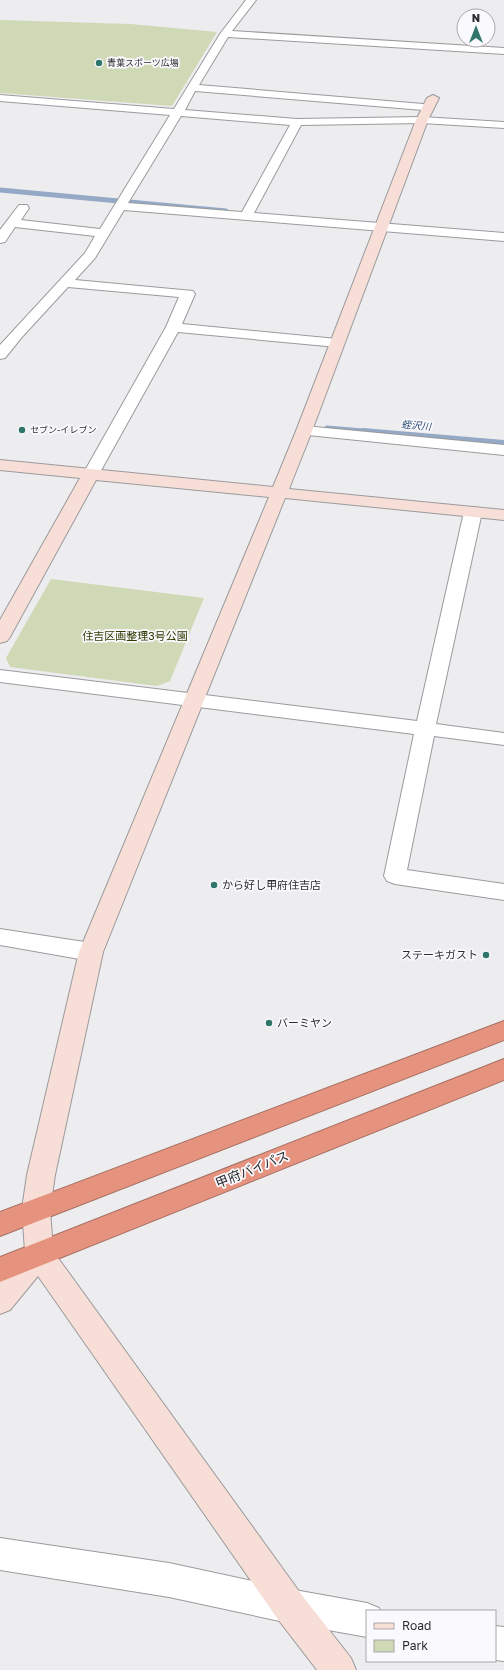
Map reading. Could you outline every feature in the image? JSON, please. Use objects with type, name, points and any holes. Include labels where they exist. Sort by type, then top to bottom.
[{"type":"highway","points":[[0,1224],[504,1030]]},
{"type":"highway","name":"甲府バイパス","points":[[0,1270],[504,1069]]},
{"type":"street","points":[[0,355],[17,334],[90,255],[225,34],[251,0]]},
{"type":"street","points":[[225,34],[504,51]]},
{"type":"street","points":[[193,88],[428,109],[504,125]]},
{"type":"street","points":[[0,98],[298,122],[428,109]]},
{"type":"street","points":[[339,1670],[289,1606],[39,1254],[36,1209],[41,1176],[91,952],[304,432],[381,228],[428,109]]},
{"type":"street","points":[[246,216],[298,122]]},
{"type":"street","points":[[122,204],[381,228],[504,237]]},
{"type":"street","points":[[0,239],[23,208]]},
{"type":"street","points":[[12,223],[103,233]]},
{"type":"street","points":[[0,637],[173,327],[188,294],[65,283]]},
{"type":"street","points":[[173,327],[337,343]]},
{"type":"street","points":[[304,432],[504,450]]},
{"type":"street","points":[[0,465],[504,515]]},
{"type":"street","points":[[473,512],[425,729],[395,876],[504,892]]},
{"type":"street","points":[[0,676],[194,699],[504,739]]},
{"type":"street","points":[[0,937],[91,952]]},
{"type":"street","points":[[0,1301],[39,1254]]},
{"type":"street","points":[[0,1554],[169,1580],[289,1606],[366,1620]]},
{"type":"green space","name":"青葉スポーツ広場","points":[[0,20],[131,24],[217,32],[172,106],[0,93]]},
{"type":"green space","name":"住吉区画整理3号公園","points":[[51,579],[204,598],[170,681],[157,686],[10,667],[6,658]]},
{"type":"waterway","points":[[0,190],[226,211]]},
{"type":"waterway","name":"蛭沢川","points":[[327,428],[363,431]]},
{"type":"waterway","name":"蛭沢川","points":[[363,431],[375,432]]},
{"type":"waterway","name":"蛭沢川","points":[[363,431],[504,443]]},
{"type":"place","name":"青葉スポーツ広場","points":[[99,63]]},
{"type":"place","name":"セブン-イレブン","points":[[22,430]]},
{"type":"place","name":"から好し甲府住吉店","points":[[214,885]]},
{"type":"place","name":"ステーキガスト","points":[[486,955]]},
{"type":"place","name":"バーミヤン","points":[[269,1023]]}]
